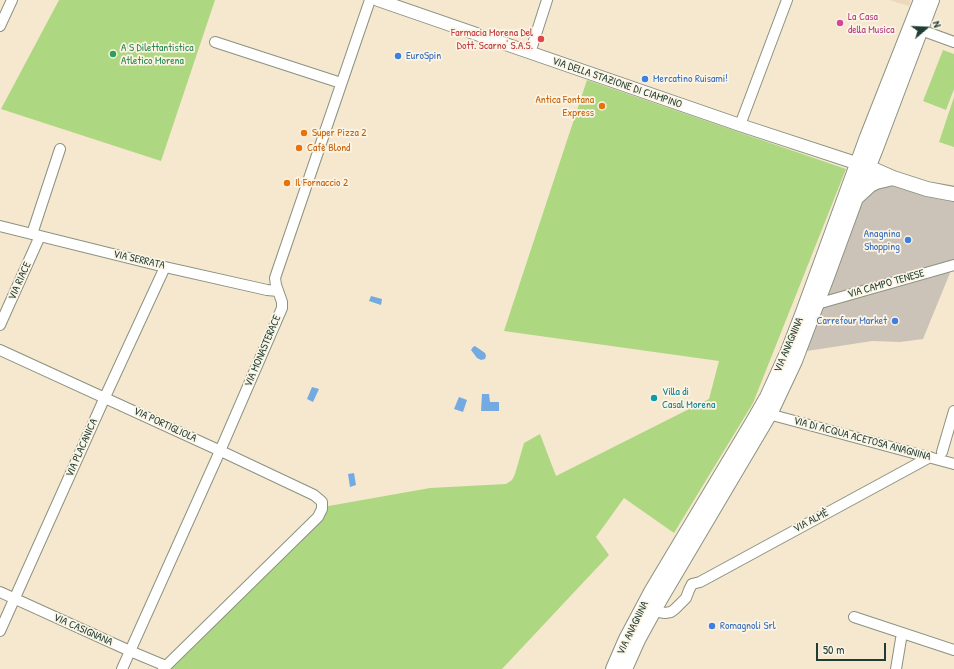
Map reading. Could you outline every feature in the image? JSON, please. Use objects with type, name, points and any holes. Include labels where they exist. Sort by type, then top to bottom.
[{"type":"main road","name":"VIA ANAGNINA","points":[[613,669],[626,639],[649,596],[752,423],[788,351],[862,166],[921,0]]},
{"type":"main road","name":"VIA ANAGNINA","points":[[625,669],[653,611],[770,412],[795,362],[856,198],[862,166],[875,151],[932,0]]},
{"type":"main road","points":[[875,151],[881,164],[893,178]]},
{"type":"main road","points":[[862,166],[927,189],[954,194]]},
{"type":"main road","points":[[856,198],[870,185],[893,178]]},
{"type":"street","points":[[0,26],[12,0]]},
{"type":"street","name":"VIA MONASTERACE","points":[[122,669],[282,308],[282,302],[275,282],[277,272],[370,0]]},
{"type":"street","name":"VIA DELLA STAZIONE DI CIAMPINO","points":[[378,0],[862,166]]},
{"type":"street","points":[[530,52],[547,0]]},
{"type":"street","points":[[740,125],[786,0]]},
{"type":"street","points":[[921,30],[954,42]]},
{"type":"street","points":[[215,42],[341,83]]},
{"type":"street","name":"VIA RIACE","points":[[0,325],[36,235],[60,149]]},
{"type":"street","name":"VIA SERRATA","points":[[0,226],[165,267],[267,290],[278,291]]},
{"type":"street","name":"VIA CAMPO TENESE","points":[[817,304],[954,265]]},
{"type":"street","name":"VIA PLACANICA","points":[[0,630],[165,267]]},
{"type":"street","name":"VIA PORTIGLIOLA","points":[[0,350],[220,450],[314,495],[322,502],[322,512],[318,517],[164,668]]},
{"type":"street","points":[[766,397],[770,412]]},
{"type":"street","points":[[942,452],[954,411]]},
{"type":"street","name":"VIA DI ACQUA ACETOSA ANAGNINA","points":[[770,412],[780,417],[954,464]]},
{"type":"street","name":"VIA ALMÈ","points":[[653,611],[665,614],[674,610],[686,598],[692,584],[700,582],[930,457]]},
{"type":"street","name":"VIA CASIGNANA","points":[[0,592],[164,668]]},
{"type":"street","points":[[854,617],[954,650]]},
{"type":"street","points":[[896,669],[902,633]]},
{"type":"shaded area","points":[[889,0],[911,0],[909,6]]},
{"type":"shaded area","points":[[871,175],[954,197],[954,263],[923,339],[900,342],[872,341],[807,351]]},
{"type":"green space","name":"A S Dilettantistica Atletico Morena","points":[[59,0],[215,0],[161,161],[1,109]]},
{"type":"green space","points":[[943,50],[954,54],[954,89],[946,110],[923,101]]},
{"type":"green space","points":[[587,80],[846,169],[753,403],[674,533],[624,498],[596,537],[609,555],[502,669],[163,669],[323,507],[430,488],[506,484],[512,480],[515,474],[524,443],[540,434],[556,476],[709,399],[719,361],[504,331]]},
{"type":"green space","points":[[954,97],[954,147],[939,142]]},
{"type":"water","points":[[371,296],[382,299],[381,305],[369,301]]},
{"type":"water","points":[[475,346],[485,353],[485,359],[481,360],[477,358],[471,350]]},
{"type":"water","points":[[312,387],[319,389],[313,402],[307,399]]},
{"type":"water","points":[[482,394],[489,394],[490,402],[499,402],[499,411],[481,411]]},
{"type":"water","points":[[459,397],[467,400],[463,412],[454,409]]},
{"type":"water","points":[[354,473],[356,485],[350,487],[348,474]]},
{"type":"place","name":"La Casa della Musica","points":[[840,23]]},
{"type":"place","name":"Farmacia Morena Del Dott. Scarno' S.A.S.","points":[[541,39]]},
{"type":"place","name":"A S Dilettantistica Atletico Morena","points":[[113,54]]},
{"type":"place","name":"EuroSpin","points":[[398,56]]},
{"type":"place","name":"Mercatino Ruisami!","points":[[645,79]]},
{"type":"place","name":"Antica Fontana Express","points":[[602,106]]},
{"type":"place","name":"Super Pizza 2","points":[[304,133]]},
{"type":"place","name":"Cafè Blond","points":[[299,148]]},
{"type":"place","name":"Il Fornaccio 2","points":[[287,183]]},
{"type":"place","name":"Anagnina Shopping","points":[[908,240]]},
{"type":"place","name":"Carrefour Market","points":[[895,321]]},
{"type":"place","name":"Villa di Casal Morena","points":[[654,398]]},
{"type":"place","name":"Romagnoli Srl","points":[[712,626]]}]
